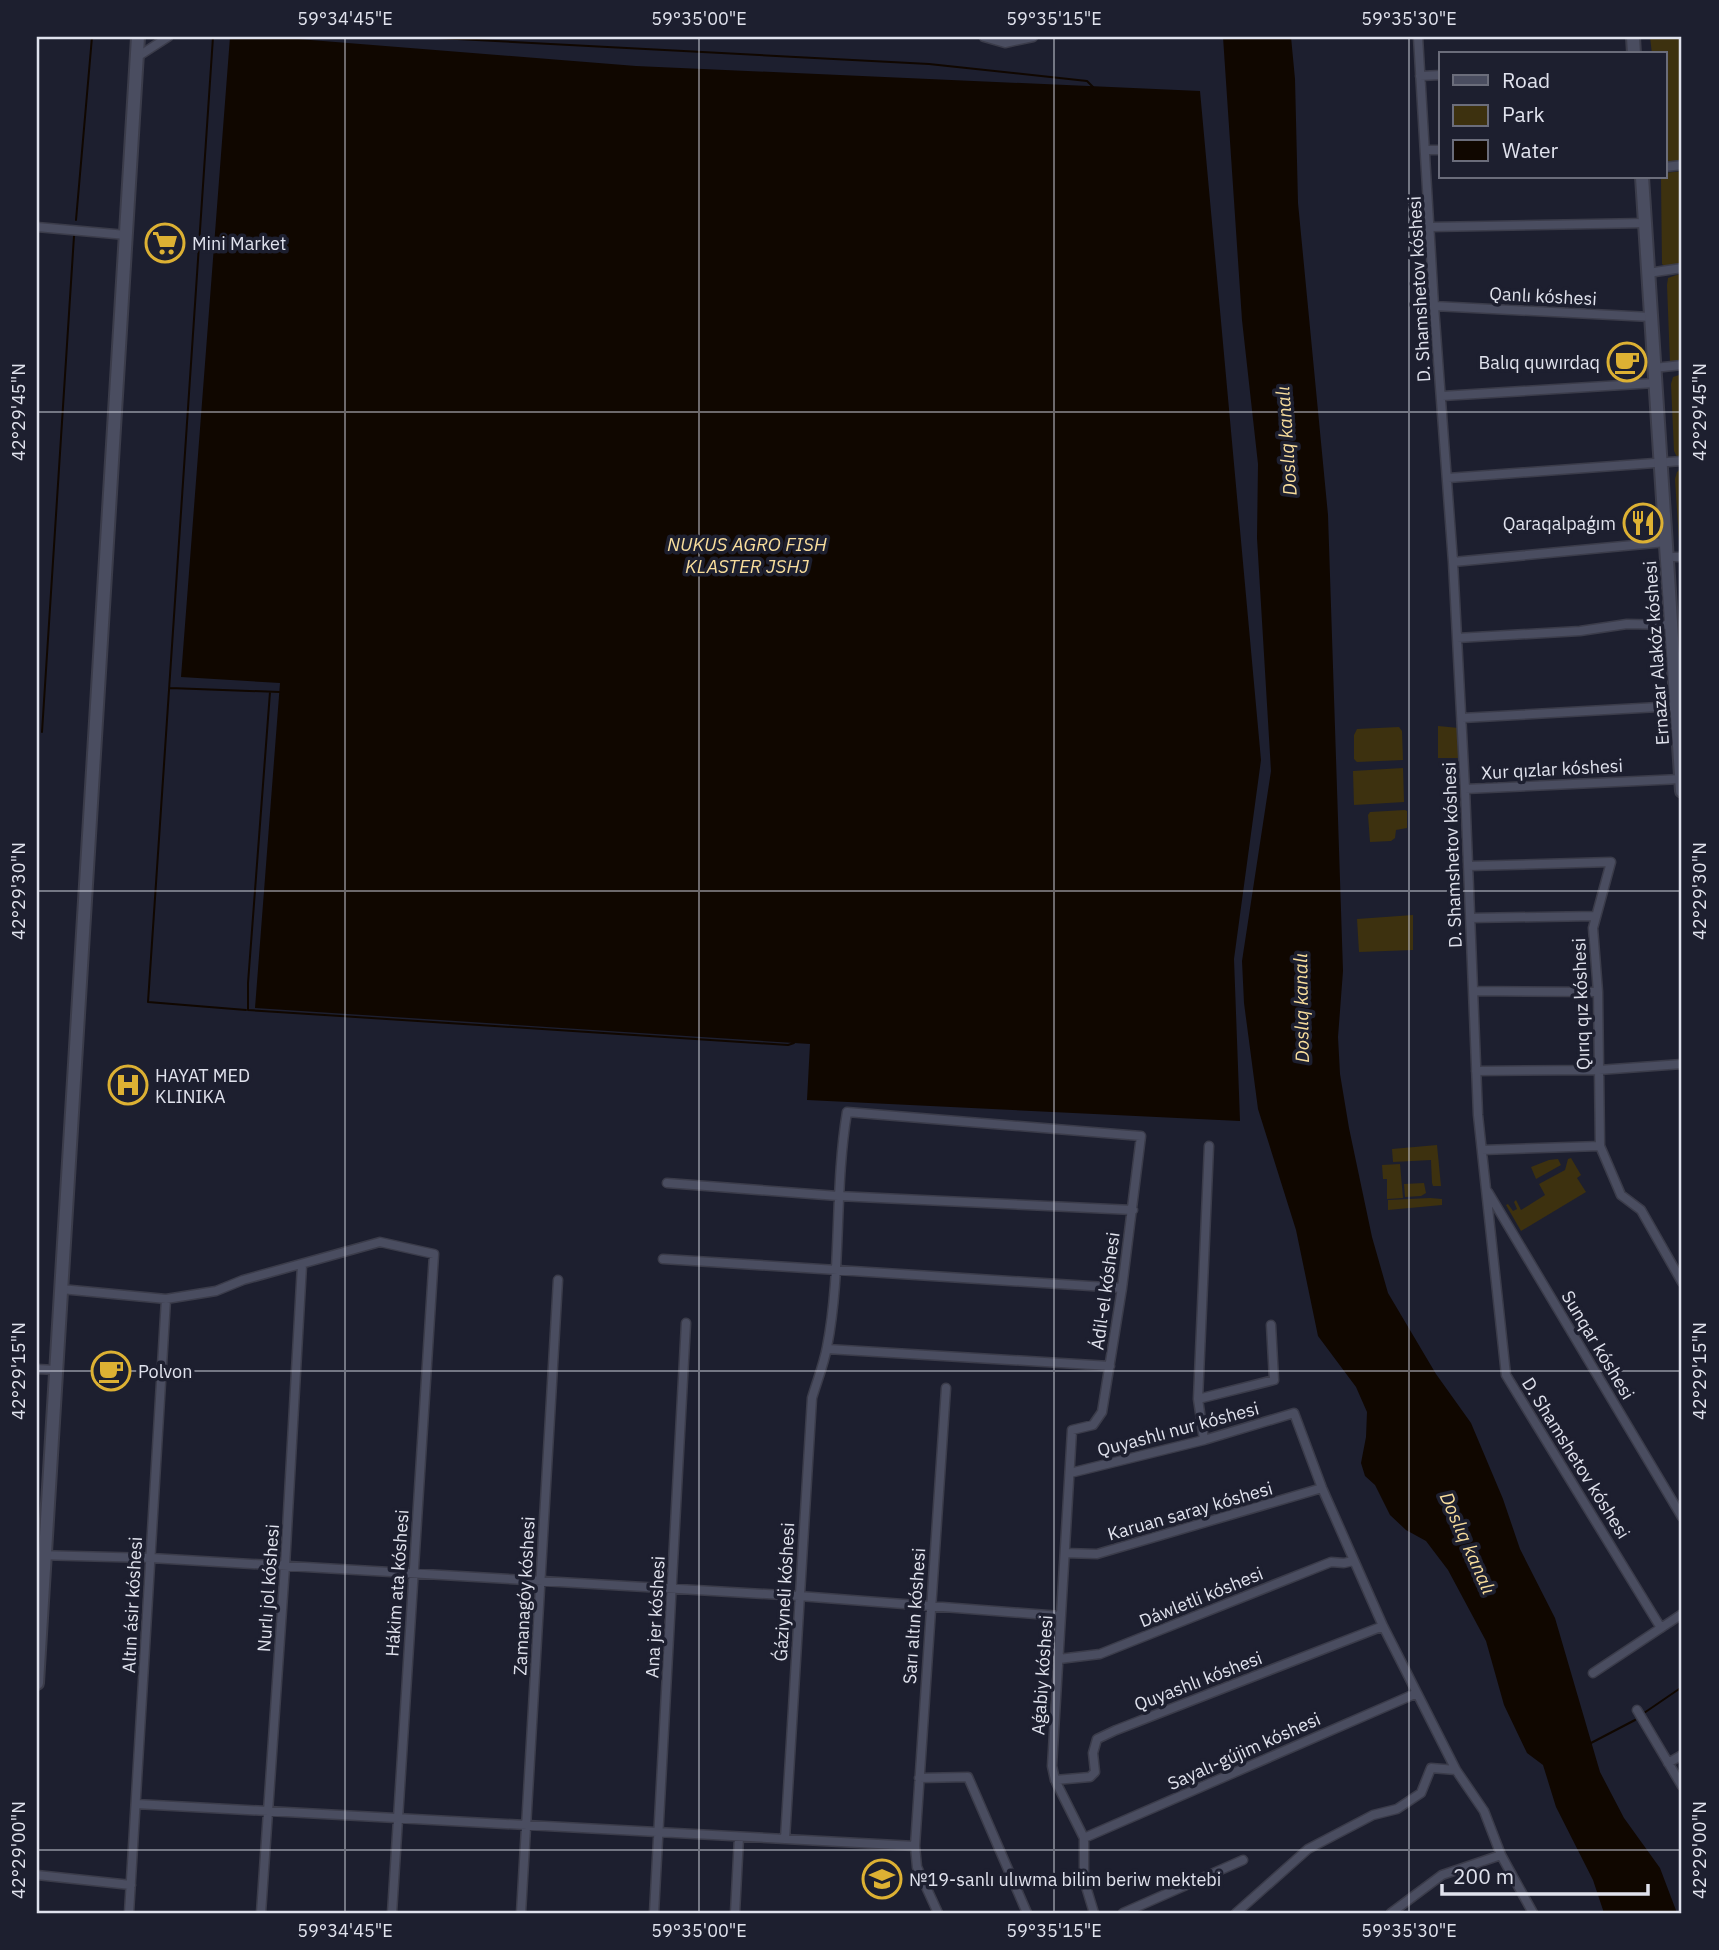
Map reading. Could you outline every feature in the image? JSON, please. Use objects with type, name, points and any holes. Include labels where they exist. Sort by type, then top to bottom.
[{"type":"main road","points":[[37,1683],[41,1555],[56,1370],[138,37]]},
{"type":"main road","name":"Ernazar Alakóz kóshesi","points":[[1642,178],[1682,791]]},
{"type":"street","points":[[137,57],[169,37]]},
{"type":"street","points":[[984,37],[1005,40],[1033,37]]},
{"type":"street","name":"D. Shamshetov kóshesi","points":[[1418,37],[1453,562],[1476,1071],[1506,1375],[1661,1628]]},
{"type":"street","points":[[1420,76],[1439,75]]},
{"type":"street","points":[[1427,150],[1439,150]]},
{"type":"street","points":[[1431,227],[1645,223]]},
{"type":"street","points":[[37,227],[126,235]]},
{"type":"street","points":[[1648,273],[1682,268]]},
{"type":"street","name":"Qanlı kóshesi","points":[[1434,306],[1651,317]]},
{"type":"street","points":[[1654,368],[1682,365]]},
{"type":"street","points":[[1441,396],[1655,383]]},
{"type":"street","points":[[1448,478],[1682,461]]},
{"type":"street","points":[[1453,562],[1666,542]]},
{"type":"street","points":[[1667,557],[1682,557]]},
{"type":"street","points":[[1457,638],[1580,631],[1627,624],[1672,625]]},
{"type":"street","points":[[1461,718],[1677,706]]},
{"type":"street","name":"Xur qızlar kóshesi","points":[[1465,789],[1681,779]]},
{"type":"street","name":"Qırıq qız kóshesi","points":[[1468,866],[1611,862],[1593,928],[1598,992],[1600,1146]]},
{"type":"street","points":[[1470,918],[1596,916]]},
{"type":"street","points":[[1473,991],[1598,992]]},
{"type":"street","points":[[1476,1071],[1600,1070],[1682,1064]]},
{"type":"street","name":"Ǵáziyneli kóshesi","points":[[785,1839],[812,1398],[827,1349],[836,1271],[838,1196],[847,1112],[1141,1136]]},
{"type":"street","name":"Ádil-el kóshesi","points":[[1072,1430],[1093,1425],[1102,1412],[1122,1288],[1141,1136]]},
{"type":"street","points":[[1204,1440],[1198,1399],[1209,1146]]},
{"type":"street","points":[[1482,1150],[1600,1146],[1621,1195],[1641,1210],[1682,1282]]},
{"type":"street","points":[[667,1183],[838,1196],[1133,1210]]},
{"type":"street","name":"Sunqar kóshesi","points":[[1486,1188],[1682,1517]]},
{"type":"street","name":"Hákim ata kóshesi","points":[[302,1265],[380,1242],[434,1254],[392,1913]]},
{"type":"street","points":[[663,1259],[1122,1288]]},
{"type":"street","points":[[61,1289],[166,1299],[216,1291],[243,1280],[302,1265]]},
{"type":"street","name":"Nurlı jol kóshesi","points":[[261,1913],[302,1265]]},
{"type":"street","name":"Zamanagóy kóshesi","points":[[521,1913],[558,1280]]},
{"type":"street","name":"Altın ásir kóshesi","points":[[129,1913],[166,1299]]},
{"type":"street","name":"Ana jer kóshesi","points":[[654,1913],[687,1323]]},
{"type":"street","points":[[1198,1399],[1274,1380],[1270,1325]]},
{"type":"street","points":[[827,1349],[1110,1366]]},
{"type":"street","points":[[37,1369],[56,1370]]},
{"type":"street","name":"Sarı altın kóshesi","points":[[938,1913],[917,1867],[915,1846],[946,1388]]},
{"type":"street","name":"Quyashlı nur kóshesi","points":[[1070,1474],[1204,1440],[1294,1413],[1322,1488]]},
{"type":"street","name":"Aǵabiy kóshesi","points":[[1072,1430],[1052,1766],[1055,1780],[1084,1838],[1084,1881],[1094,1913]]},
{"type":"street","points":[[1322,1488],[1383,1626],[1456,1770],[1484,1811],[1501,1855],[1533,1913]]},
{"type":"street","name":"Karuan saray kóshesi","points":[[1065,1553],[1097,1554],[1322,1488]]},
{"type":"street","points":[[41,1555],[151,1558],[799,1596],[1061,1616]]},
{"type":"street","name":"Dáwletli kóshesi","points":[[1059,1659],[1100,1654],[1331,1562],[1353,1561]]},
{"type":"street","points":[[1593,1673],[1682,1614]]},
{"type":"street","name":"Quyashlı kóshesi","points":[[1055,1780],[1090,1777],[1096,1772],[1093,1754],[1097,1739],[1107,1734],[1383,1626]]},
{"type":"street","name":"Sayalı-gújim kóshesi","points":[[1084,1838],[1417,1693]]},
{"type":"street","points":[[1637,1710],[1682,1787]]},
{"type":"street","points":[[1668,1763],[1682,1755]]},
{"type":"street","points":[[1236,1913],[1308,1849],[1373,1815],[1397,1809],[1421,1793],[1431,1768],[1456,1770]]},
{"type":"street","points":[[919,1778],[968,1777],[1027,1913]]},
{"type":"street","points":[[136,1804],[915,1846]]},
{"type":"street","points":[[735,1913],[739,1837]]},
{"type":"street","points":[[1391,1913],[1443,1875],[1501,1855]]},
{"type":"street","points":[[1123,1913],[1243,1860]]},
{"type":"street","points":[[37,1875],[131,1885]]},
{"type":"green space","points":[[1650,37],[1682,37],[1682,161],[1666,162],[1666,52],[1652,52]]},
{"type":"green space","points":[[1682,171],[1682,265],[1666,267],[1662,264],[1661,179],[1666,178],[1666,173]]},
{"type":"green space","points":[[1682,273],[1682,363],[1670,363],[1667,285],[1668,278]]},
{"type":"green space","points":[[1682,374],[1682,459],[1677,457],[1674,451],[1671,384],[1673,377]]},
{"type":"green space","points":[[1682,467],[1682,551],[1675,479]]},
{"type":"green space","points":[[1438,726],[1459,728],[1459,758],[1438,758]]},
{"type":"green space","points":[[1399,727],[1402,731],[1403,760],[1357,762],[1354,759],[1354,735],[1357,729]]},
{"type":"green space","points":[[1403,768],[1404,802],[1354,805],[1353,771]]},
{"type":"green space","points":[[1405,810],[1407,828],[1396,830],[1395,838],[1391,841],[1370,842],[1370,812]]},
{"type":"green space","points":[[1413,915],[1413,950],[1359,952],[1357,919]]},
{"type":"green space","points":[[1437,1145],[1441,1186],[1433,1186],[1431,1160],[1393,1162],[1392,1149]]},
{"type":"green space","points":[[1571,1158],[1581,1175],[1577,1178],[1586,1192],[1521,1231],[1506,1205],[1513,1211],[1517,1209],[1514,1202],[1516,1200],[1521,1210],[1545,1195],[1539,1184],[1565,1170],[1568,1159]]},
{"type":"green space","points":[[1558,1159],[1561,1165],[1536,1179],[1531,1167]]},
{"type":"green space","points":[[1400,1164],[1403,1198],[1387,1199],[1387,1179],[1383,1179],[1382,1165]]},
{"type":"green space","points":[[1424,1183],[1426,1193],[1405,1197],[1404,1184]]},
{"type":"green space","points":[[1442,1199],[1442,1205],[1388,1210],[1388,1200]]},
{"type":"water","name":"NUKUS AGRO FISH KLASTER JSHJ","points":[[230,37],[273,37],[636,66],[1200,91],[1261,760],[1234,959],[1240,1121],[807,1100],[810,1044],[255,1008],[280,683],[181,677]]},
{"type":"water","name":"Doslıq kanalı","points":[[1223,37],[1291,37],[1295,79],[1298,203],[1328,515],[1343,971],[1338,1037],[1340,1074],[1372,1237],[1388,1293],[1436,1374],[1471,1423],[1503,1499],[1520,1549],[1555,1618],[1600,1772],[1624,1818],[1660,1868],[1677,1913],[1604,1913],[1593,1880],[1556,1807],[1543,1765],[1527,1753],[1504,1705],[1486,1641],[1448,1570],[1426,1541],[1406,1530],[1390,1515],[1375,1485],[1365,1476],[1361,1463],[1367,1412],[1356,1387],[1318,1336],[1296,1230],[1258,1109],[1244,1003],[1242,961],[1271,771],[1257,538],[1258,464],[1242,320]]},
{"type":"waterway","points":[[76,220],[92,37]]},
{"type":"waterway","points":[[213,37],[148,1002],[246,1010]]},
{"type":"waterway","points":[[419,37],[929,64],[1087,81],[1093,87]]},
{"type":"waterway","points":[[42,732],[74,236]]},
{"type":"waterway","points":[[170,688],[280,692]]},
{"type":"waterway","points":[[270,692],[248,1010],[788,1045],[794,1043]]},
{"type":"waterway","points":[[1644,1713],[1682,1687]]},
{"type":"waterway","points":[[1591,1743],[1635,1720]]},
{"type":"place","name":"Mini Market","points":[[165,243]]},
{"type":"place","name":"Balıq quwırdaq","points":[[1627,362]]},
{"type":"place","name":"Qaraqalpaǵım","points":[[1643,523]]},
{"type":"place","name":"HAYAT MED KLINIKA","points":[[128,1085]]},
{"type":"place","name":"Polvon","points":[[111,1371]]},
{"type":"place","name":"№19-sanlı ulıwma bilim beriw mektebi","points":[[882,1879]]}]
